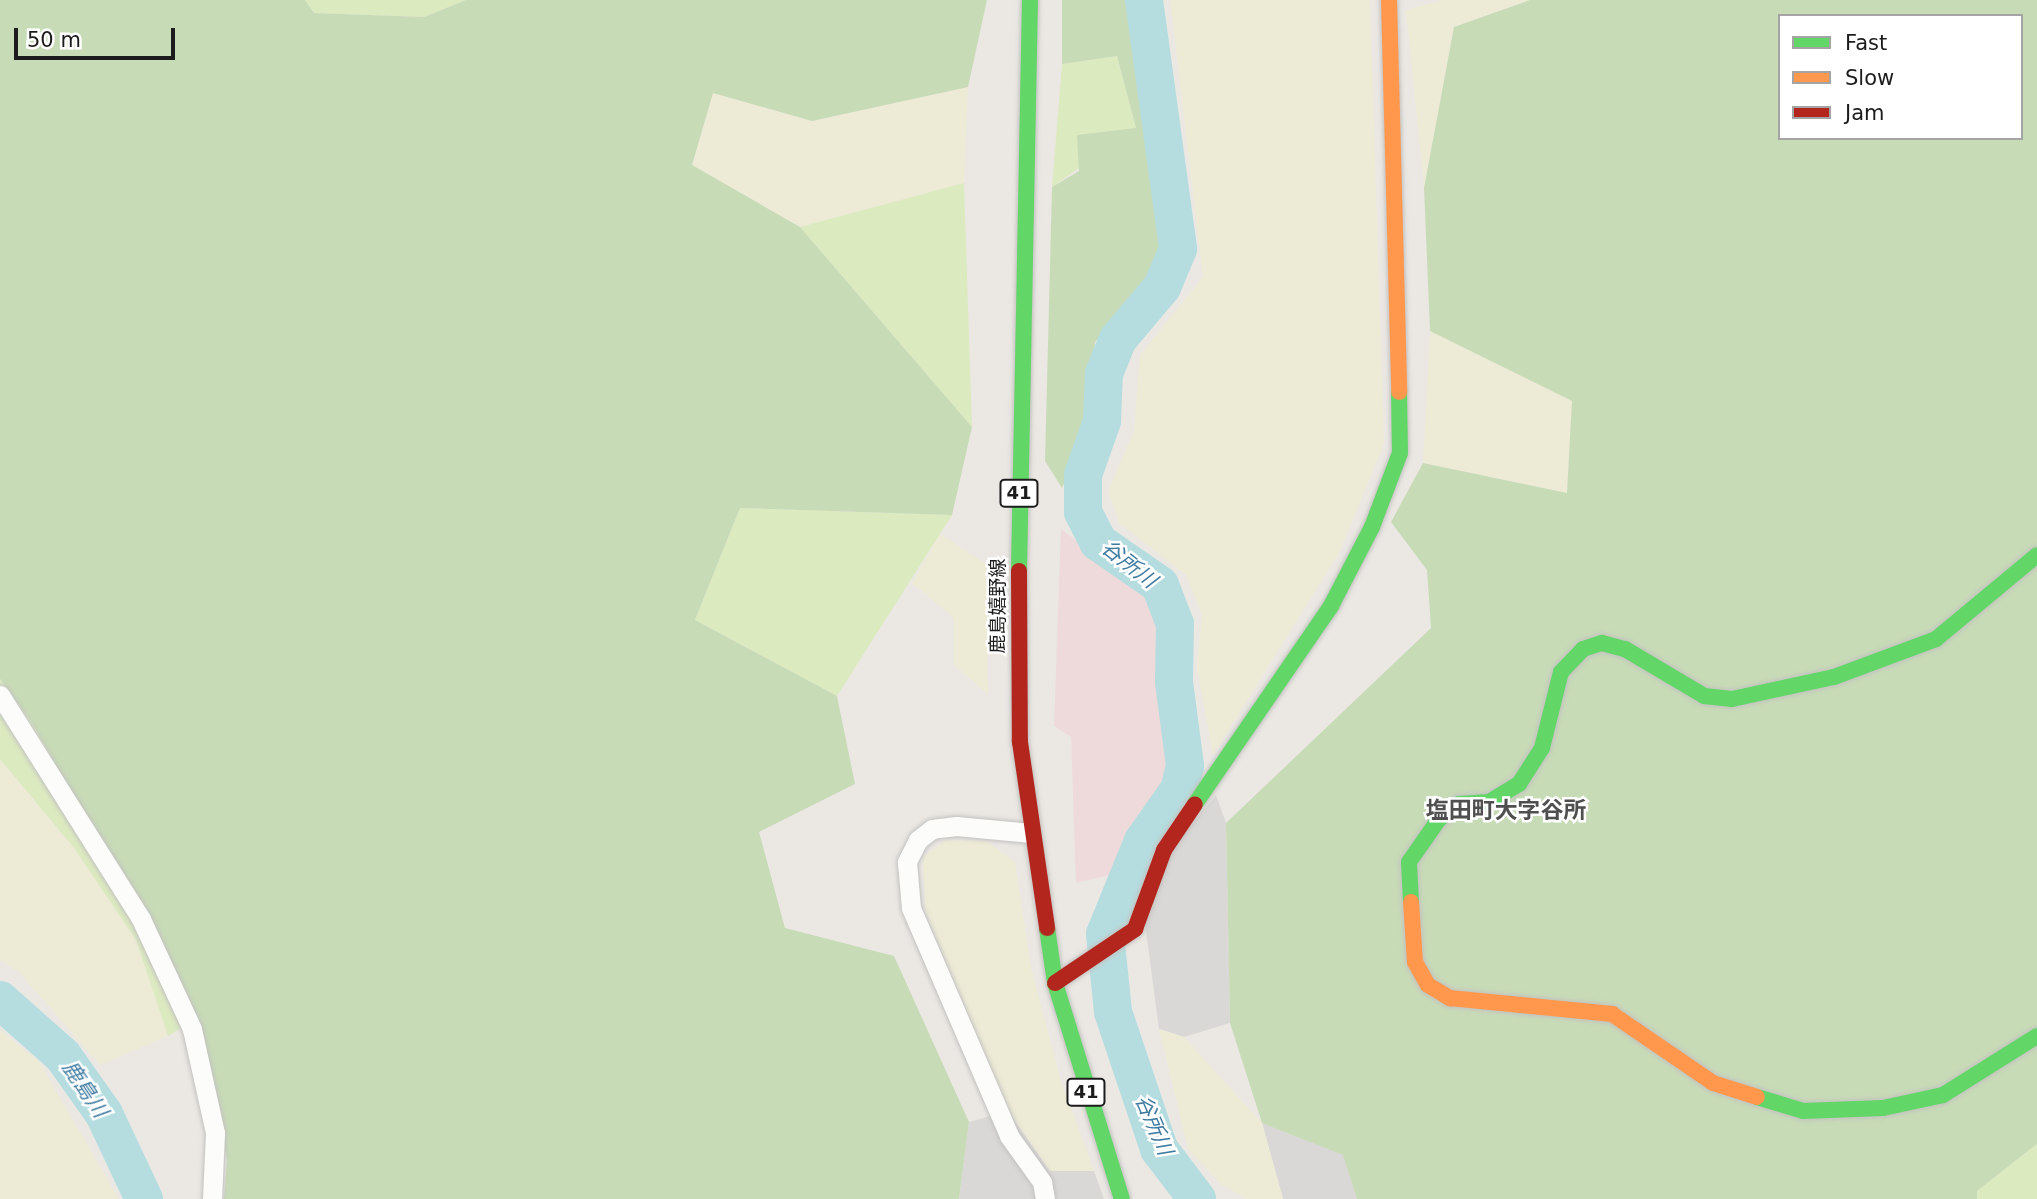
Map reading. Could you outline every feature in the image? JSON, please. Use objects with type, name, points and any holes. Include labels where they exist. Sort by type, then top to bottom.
[{"type":"street","name":"鹿島嬉野線","points":[[1030,0],[1018,580],[1020,742],[1031,833],[1055,983],[1122,1199]]},
{"type":"street","points":[[1055,983],[1135,929],[1164,850],[1331,606],[1372,527],[1400,453],[1389,0]]},
{"type":"street","points":[[2037,555],[1936,639],[1834,677],[1732,699],[1704,696],[1625,649],[1602,643],[1583,649],[1562,672],[1542,748],[1519,784],[1489,802],[1459,804],[1439,818],[1409,862],[1415,962],[1428,985],[1450,998],[1612,1014],[1713,1083],[1803,1111],[1883,1108],[1943,1095],[2037,1036]]},
{"type":"street","points":[[0,695],[141,919],[192,1029],[215,1133],[212,1199]]},
{"type":"street","points":[[1031,833],[956,826],[932,829],[907,862],[911,908],[1009,1136],[1042,1182],[1045,1199]]},
{"type":"shaded area","points":[[1170,0],[1370,0],[1384,444],[1339,553],[1213,755],[1197,668],[1202,614],[1186,575],[1119,523],[1108,491],[1134,431],[1140,355],[1203,277]]},
{"type":"shaded area","points":[[1443,0],[1530,0],[1454,27],[1424,188],[1406,10]]},
{"type":"shaded area","points":[[968,87],[964,183],[800,227],[692,165],[713,93],[812,121]]},
{"type":"shaded area","points":[[1430,331],[1572,401],[1567,493],[1423,463]]},
{"type":"shaded area","points":[[1061,529],[1146,593],[1164,627],[1159,689],[1176,774],[1114,874],[1076,883],[1071,737],[1054,726]]},
{"type":"shaded area","points":[[940,534],[986,564],[988,694],[954,665],[954,618],[912,583]]},
{"type":"shaded area","points":[[0,759],[74,848],[136,940],[168,1036],[100,1065],[19,972],[0,960]]},
{"type":"shaded area","points":[[1216,795],[1226,823],[1230,1023],[1184,1037],[1159,1029],[1145,924],[1169,852]]},
{"type":"shaded area","points":[[945,840],[986,841],[1015,862],[1031,968],[1061,1081],[1094,1171],[1050,1171],[1008,1111],[925,911],[923,857]]},
{"type":"shaded area","points":[[1159,1029],[1184,1037],[1262,1123],[1283,1199],[1246,1199],[1221,1184],[1188,1149]]},
{"type":"shaded area","points":[[0,1030],[39,1062],[119,1199],[0,1199]]},
{"type":"shaded area","points":[[1008,1111],[1050,1171],[1094,1171],[1104,1199],[959,1199],[969,1122]]},
{"type":"shaded area","points":[[1262,1123],[1344,1155],[1357,1199],[1283,1199]]},
{"type":"green space","points":[[0,0],[305,0],[314,13],[424,17],[466,0],[987,0],[968,87],[812,121],[713,93],[692,165],[800,227],[972,427],[952,515],[740,508],[695,620],[837,696],[855,784],[759,832],[785,928],[894,956],[969,1122],[959,1199],[224,1199],[227,1160],[198,1017],[31,721],[0,679]]},
{"type":"green space","points":[[305,0],[466,0],[424,17],[314,13]]},
{"type":"green space","points":[[1062,0],[1135,0],[1163,242],[1150,281],[1095,342],[1091,422],[1062,488],[1045,461],[1052,187],[1079,171],[1077,135],[1136,128],[1117,56],[1062,64]]},
{"type":"green space","points":[[1530,0],[2037,0],[2037,1144],[1977,1191],[1977,1199],[1357,1199],[1343,1155],[1262,1123],[1230,1023],[1226,823],[1431,628],[1427,570],[1391,522],[1423,463],[1567,493],[1572,401],[1430,331],[1424,188],[1454,27]]},
{"type":"green space","points":[[1117,56],[1136,128],[1052,187],[1062,64]]},
{"type":"green space","points":[[964,183],[972,427],[800,227]]},
{"type":"green space","points":[[740,508],[952,515],[837,696],[695,620]]},
{"type":"green space","points":[[0,679],[31,721],[198,1018],[168,1036],[136,940],[74,848],[0,759]]},
{"type":"green space","points":[[2037,1144],[2037,1199],[1977,1199],[1977,1191]]},
{"type":"waterway","name":"谷所川","points":[[1144,0],[1178,249],[1162,287],[1118,339],[1104,373],[1102,421],[1083,475],[1083,512],[1098,542],[1160,585],[1175,624],[1174,682],[1185,766],[1179,790],[1143,841],[1105,934],[1113,1012],[1159,1149],[1197,1199]]},
{"type":"waterway","name":"鹿島川","points":[[0,1000],[63,1056],[104,1114],[144,1199]]},
{"type":"traffic: fast","points":[[1019,571],[1030,0]]},
{"type":"traffic: fast","points":[[1195,804],[1331,606],[1372,527],[1400,453],[1399,392]]},
{"type":"traffic: fast","points":[[1411,902],[1409,862],[1439,819],[1459,804],[1489,802],[1519,784],[1542,748],[1561,672],[1583,649],[1602,643],[1625,649],[1704,696],[1732,699],[1834,677],[1936,639],[2037,555]]},
{"type":"traffic: fast","points":[[1047,928],[1055,983],[1122,1199]]},
{"type":"traffic: fast","points":[[1757,1097],[1803,1111],[1883,1108],[1943,1095],[2037,1036]]},
{"type":"traffic: slow","points":[[1389,0],[1399,392]]},
{"type":"traffic: slow","points":[[1411,902],[1415,962],[1428,985],[1450,998],[1612,1014],[1713,1083],[1757,1097]]},
{"type":"traffic: jam","points":[[1019,571],[1020,742],[1047,928]]},
{"type":"traffic: jam","points":[[1055,983],[1135,929],[1164,850],[1195,804]]},
{"type":"district","name":"塩田町大字谷所","points":[[1506,810]]}]
